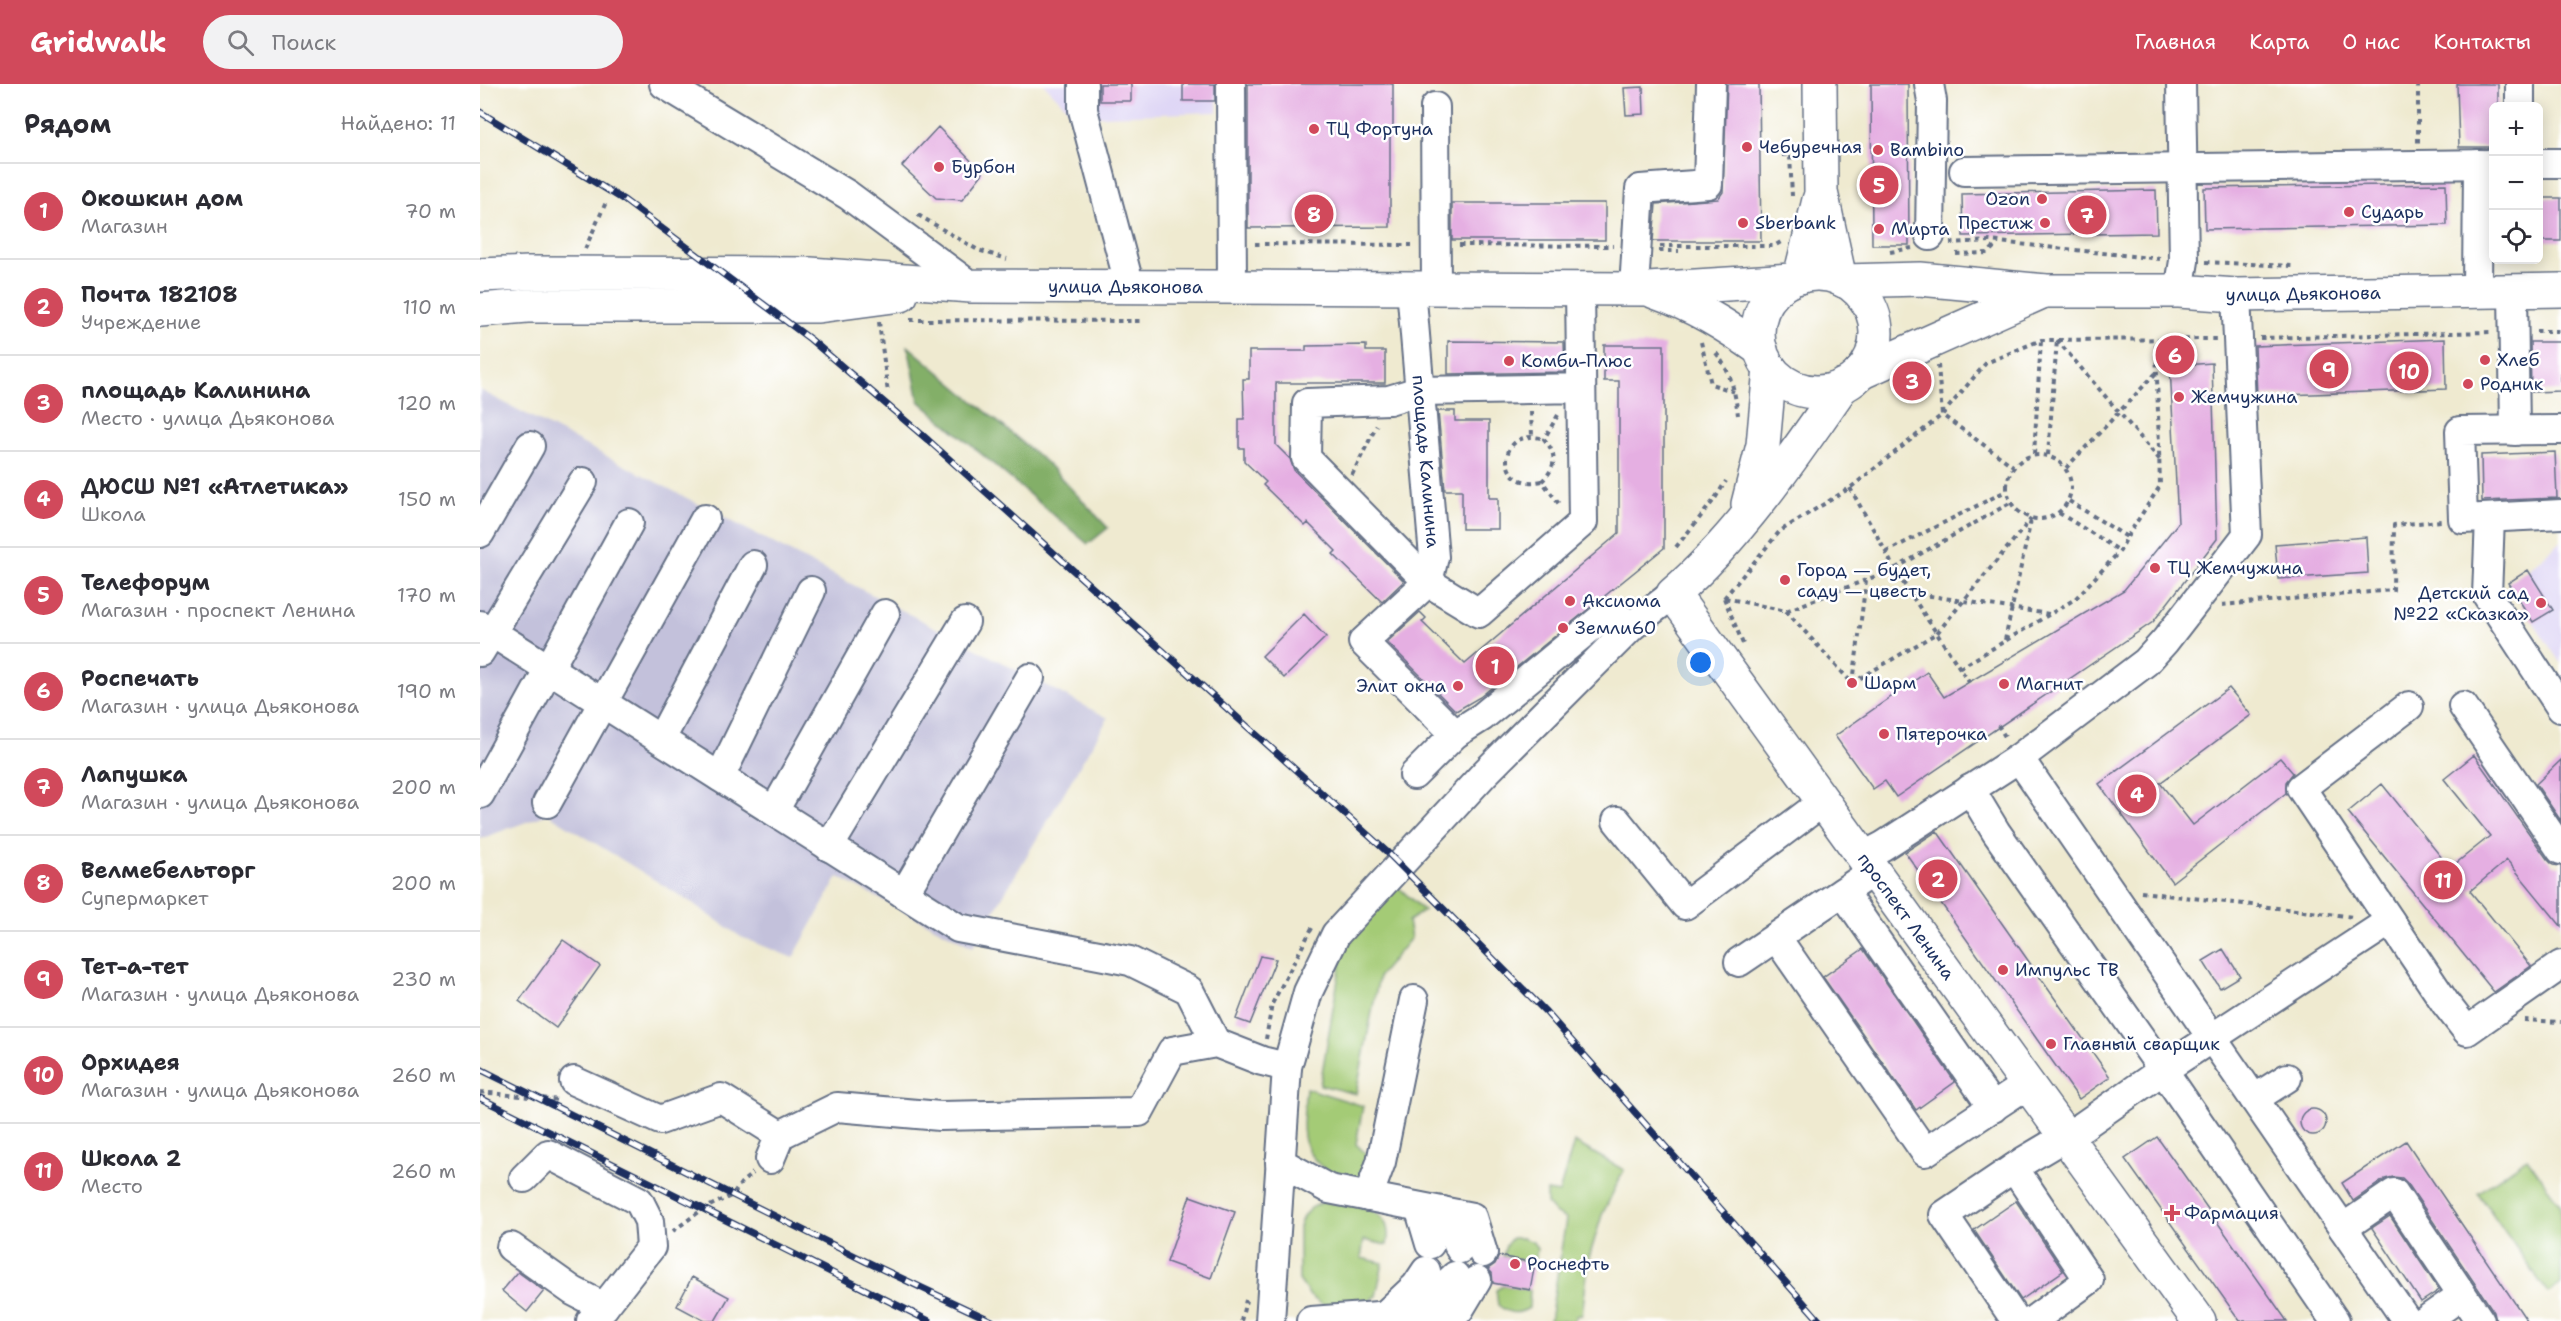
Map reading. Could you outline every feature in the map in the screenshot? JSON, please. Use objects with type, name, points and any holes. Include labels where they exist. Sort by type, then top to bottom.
[{"type":"main road","points":[[1795,278],[1820,84]]},
{"type":"main road","points":[[1806,196],[1842,280]]},
{"type":"main road","points":[[480,275],[810,274],[971,286]]},
{"type":"main road","points":[[1673,594],[1700,570],[1742,520],[1871,356],[1876,336],[1873,316],[1864,298],[1842,280],[1820,274],[1795,278],[1774,292],[1763,310],[1758,330],[1766,359],[1763,445],[1755,482],[1742,520]]},
{"type":"main road","name":"улица Дьяконова","points":[[971,286],[1641,289],[1795,278]]},
{"type":"main road","name":"улица Дьяконова","points":[[1842,280],[1920,279],[2046,291],[2179,291],[2236,295],[2561,290]]},
{"type":"main road","points":[[480,310],[527,306],[818,306],[971,286]]},
{"type":"main road","name":"улица Дьяконова","points":[[1641,289],[1690,306],[1720,321],[1766,359]]},
{"type":"main road","name":"улица Дьяконова","points":[[1852,379],[2046,291]]},
{"type":"main road","points":[[1766,359],[1785,382],[1804,390],[1824,391],[1852,379]]},
{"type":"main road","name":"проспект Ленина","points":[[1673,594],[2199,1321]]},
{"type":"street","points":[[664,84],[848,195],[971,286]]},
{"type":"street","points":[[1083,84],[1083,110],[1130,287]]},
{"type":"street","points":[[1231,84],[1232,287]]},
{"type":"street","points":[[1641,289],[1637,246],[1640,189],[1708,184],[1711,84]]},
{"type":"street","points":[[1929,84],[1932,100],[1930,236]]},
{"type":"street","points":[[2179,291],[2184,261],[2181,84]]},
{"type":"street","points":[[2520,84],[2520,102]]},
{"type":"street","name":"площадь Калинина","points":[[1428,582],[1434,557],[1419,391],[1424,288],[1436,245],[1435,107]]},
{"type":"street","points":[[2543,163],[2561,163]]},
{"type":"street","points":[[1964,171],[2486,164],[2477,290]]},
{"type":"street","points":[[1580,289],[1583,522],[1479,614],[1428,582],[1306,458],[1307,403],[1389,400],[1419,391],[1581,388]]},
{"type":"street","points":[[2513,290],[2515,430]]},
{"type":"street","points":[[1739,962],[1843,892],[1883,846],[2019,758],[2146,662],[2247,536],[2236,295]]},
{"type":"street","points":[[2561,430],[2460,431],[2487,595],[2561,708]]},
{"type":"street","points":[[480,532],[530,446]]},
{"type":"street","points":[[583,482],[484,637],[550,670],[958,928],[1130,961],[1190,990],[1216,1043]]},
{"type":"street","points":[[2476,518],[2561,514]]},
{"type":"street","points":[[547,803],[705,519]]},
{"type":"street","points":[[480,794],[550,670],[629,522]]},
{"type":"street","points":[[661,740],[753,565]]},
{"type":"street","points":[[1428,582],[1363,642],[1455,734]]},
{"type":"street","points":[[720,777],[811,591]]},
{"type":"street","points":[[1270,1321],[1280,1162],[1274,1064],[1336,933],[1485,773],[1633,625],[1673,594]]},
{"type":"street","points":[[1414,775],[1455,734],[1482,717],[1608,613],[1633,625]]},
{"type":"street","points":[[774,811],[885,614]]},
{"type":"street","points":[[829,846],[965,622]]},
{"type":"street","points":[[904,894],[1030,678]]},
{"type":"street","points":[[2409,706],[2301,788],[2467,1031],[2561,965]]},
{"type":"street","points":[[2463,706],[2561,850]]},
{"type":"street","points":[[2019,758],[2407,1321]]},
{"type":"street","points":[[1970,789],[1996,832],[2335,1321]]},
{"type":"street","points":[[1617,821],[1685,905],[1824,801]]},
{"type":"street","points":[[1843,892],[1993,1108]]},
{"type":"street","points":[[2016,1321],[1944,1215],[2014,1168],[2067,1137],[2163,1070],[2390,921]]},
{"type":"street","points":[[1776,937],[1924,1152],[2028,1084]]},
{"type":"street","points":[[1368,1197],[1381,1162],[1414,1000]]},
{"type":"street","points":[[571,1091],[660,1120],[722,1098],[775,1147],[837,1107],[940,1116],[1139,1112],[1172,1051],[1216,1043],[1274,1064]]},
{"type":"street","points":[[2254,1098],[2286,1078]]},
{"type":"street","points":[[512,1246],[573,1291],[597,1314],[651,1246],[649,1221],[639,1201],[548,1154],[524,1178]]},
{"type":"street","points":[[1280,1162],[1329,1189],[1431,1209],[1469,1264],[1459,1310],[1311,1321]]},
{"type":"street","points":[[2014,1168],[2089,1280],[2031,1321]]},
{"type":"street","points":[[2343,1228],[2394,1193],[2480,1321]]},
{"type":"street","points":[[1384,1316],[1416,1287],[1428,1257],[1431,1209]]},
{"type":"street","points":[[2425,1321],[2462,1295]]},
{"type":"path","points":[[2418,84],[2419,164]]},
{"type":"path","points":[[1782,155],[1790,155],[1806,196]]},
{"type":"path","points":[[581,258],[607,200]]},
{"type":"path","points":[[917,214],[978,250],[1007,259]]},
{"type":"path","points":[[1233,244],[1774,246],[1781,242]]},
{"type":"path","points":[[1988,253],[1999,242]]},
{"type":"path","points":[[868,320],[891,320]]},
{"type":"path","points":[[879,320],[888,393]]},
{"type":"path","points":[[902,320],[1140,321]]},
{"type":"path","points":[[2010,503],[1894,569],[1786,611],[1724,598],[1780,531],[1850,488],[1942,414],[1986,363],[2041,340],[2238,339],[2561,331]]},
{"type":"path","points":[[1706,342],[1700,338],[1711,384],[1735,392]]},
{"type":"path","points":[[2034,454],[2041,340]]},
{"type":"path","points":[[2056,340],[2160,460]]},
{"type":"path","points":[[2048,455],[2056,340]]},
{"type":"path","points":[[1960,668],[2075,599],[2120,551],[2160,486],[2156,340]]},
{"type":"path","points":[[1712,348],[1729,374],[1735,392],[1739,424]]},
{"type":"path","points":[[1937,360],[1942,414],[2013,466]]},
{"type":"path","points":[[2066,468],[2157,372]]},
{"type":"path","points":[[1343,495],[1389,400]]},
{"type":"path","points":[[1542,482],[1530,484],[1518,481],[1509,471],[1506,459],[1510,447],[1519,438],[1532,436],[1544,439]]},
{"type":"path","points":[[1852,684],[1937,633],[2031,519],[2059,513],[2069,501],[2072,484],[2066,468],[2048,455],[2034,454],[2013,466],[2007,478],[2006,492],[2010,503],[2019,513],[2031,519]]},
{"type":"path","points":[[1676,547],[1714,500],[1727,479]]},
{"type":"path","points":[[1850,488],[1894,569],[1969,681]]},
{"type":"path","points":[[1886,552],[2006,492]]},
{"type":"path","points":[[2069,501],[2127,537]]},
{"type":"path","points":[[2059,513],[2120,551]]},
{"type":"path","points":[[2191,608],[2393,590],[2394,525],[2476,518]]},
{"type":"path","points":[[2006,640],[2031,519]]},
{"type":"path","points":[[1852,684],[1866,579]]},
{"type":"path","points":[[1910,593],[2050,614]]},
{"type":"path","points":[[1786,611],[1852,684]]},
{"type":"path","points":[[2108,884],[2133,891],[2390,921]]},
{"type":"path","points":[[1274,1064],[1272,1004],[1308,932],[1316,923]]},
{"type":"path","points":[[480,1092],[571,1091]]},
{"type":"path","points":[[651,1246],[703,1209],[733,1195],[741,1183],[775,1147]]},
{"type":"path","points":[[1241,1321],[1246,1297]]},
{"type":"shaded area","points":[[1044,84],[1217,84],[1217,112],[1076,117]]},
{"type":"shaded area","points":[[480,390],[1108,718],[973,947],[838,877],[793,958],[741,937],[692,903],[548,814],[480,839]]},
{"type":"shaded area","name":"Детский сад №22 «Сказка»","points":[[2561,541],[2561,664],[2508,583],[2528,570]]},
{"type":"green space","points":[[908,346],[1048,464],[1108,528],[1088,544],[919,401]]},
{"type":"green space","points":[[1396,885],[1424,911],[1408,921],[1411,938],[1379,976],[1356,1094],[1320,1085],[1345,938]]},
{"type":"green space","points":[[1306,1088],[1363,1106],[1356,1144],[1372,1160],[1355,1180],[1346,1183],[1318,1164],[1310,1154],[1306,1144],[1303,1120]]},
{"type":"green space","points":[[1574,1142],[1624,1170],[1602,1215],[1589,1258],[1582,1315],[1576,1316],[1574,1321],[1550,1321],[1566,1219],[1556,1214],[1547,1204],[1547,1191],[1559,1193]]},
{"type":"green space","points":[[2527,1158],[2561,1206],[2561,1284],[2548,1293],[2478,1193]]},
{"type":"green space","points":[[1323,1202],[1368,1209],[1385,1221],[1388,1232],[1387,1245],[1364,1240],[1361,1258],[1383,1263],[1376,1296],[1353,1310],[1323,1305],[1310,1296],[1299,1280],[1299,1227],[1303,1216],[1311,1208]]},
{"type":"green space","points":[[1512,1238],[1522,1238],[1533,1242],[1537,1249],[1535,1263],[1503,1257],[1506,1245]]},
{"type":"green space","points":[[1505,1285],[1530,1290],[1529,1308],[1521,1312],[1513,1312],[1498,1305],[1496,1290]]},
{"type":"building","points":[[1100,84],[1131,84],[1131,101],[1100,101]]},
{"type":"building","points":[[1183,84],[1215,84],[1215,101],[1183,101]]},
{"type":"building","points":[[1248,84],[1393,84],[1393,131],[1390,131],[1390,227],[1248,228]]},
{"type":"building","points":[[1727,84],[1759,84],[1761,241],[1653,241],[1656,204],[1718,199],[1723,192]]},
{"type":"building","points":[[1871,84],[1908,84],[1909,245],[1872,245]]},
{"type":"building","points":[[2457,84],[2498,84],[2498,102],[2489,102],[2489,147],[2459,147]]},
{"type":"building","points":[[1643,87],[1644,114],[1626,115],[1624,88]]},
{"type":"building","points":[[938,127],[983,173],[962,200],[936,198],[902,166]]},
{"type":"building","points":[[2446,184],[2447,225],[2205,229],[2204,188]]},
{"type":"building","points":[[2156,190],[2157,233],[1963,236],[1962,194]]},
{"type":"building","points":[[2543,198],[2561,198],[2561,241],[2543,241]]},
{"type":"building","points":[[1452,203],[1605,203],[1605,240],[1452,240]]},
{"type":"building","points":[[2445,339],[2446,389],[2257,396],[2255,346]]},
{"type":"building","points":[[1448,341],[1564,342],[1565,372],[1448,374]]},
{"type":"building","points":[[2530,342],[2561,342],[2561,391],[2531,392]]},
{"type":"building","points":[[1366,345],[1366,351],[1385,351],[1385,383],[1276,383],[1276,445],[1290,459],[1294,470],[1404,581],[1382,602],[1333,554],[1336,551],[1308,523],[1305,526],[1263,485],[1266,482],[1244,461],[1244,448],[1239,448],[1239,419],[1244,419],[1243,379],[1249,379],[1249,351],[1306,351],[1306,346]]},
{"type":"building","points":[[1604,345],[1664,345],[1664,548],[1480,697],[1456,711],[1387,642],[1420,612],[1426,618],[1422,622],[1465,664],[1619,533],[1619,381],[1604,381]]},
{"type":"building","points":[[2212,363],[2217,539],[2153,622],[1896,797],[1885,781],[1873,789],[1835,736],[1927,672],[1944,697],[2124,590],[2178,523],[2170,366]]},
{"type":"building","points":[[1438,411],[1455,411],[1455,421],[1489,421],[1489,498],[1498,498],[1498,529],[1462,529],[1462,490],[1445,490]]},
{"type":"building","points":[[2555,452],[2557,498],[2482,501],[2481,455]]},
{"type":"building","points":[[2366,537],[2368,573],[2278,579],[2275,544]]},
{"type":"building","points":[[2528,570],[2553,610],[2533,622],[2508,583]]},
{"type":"building","points":[[1304,614],[1326,637],[1284,678],[1262,656]]},
{"type":"building","points":[[2229,688],[2251,715],[2160,783],[2193,825],[2280,758],[2293,773],[2286,782],[2286,793],[2172,882],[2099,784]]},
{"type":"building","points":[[2474,755],[2547,859],[2553,865],[2561,866],[2561,926],[2507,860],[2470,891],[2531,966],[2494,992],[2348,812],[2382,784],[2450,868],[2490,836],[2444,779]]},
{"type":"building","points":[[2561,760],[2561,821],[2536,784]]},
{"type":"building","points":[[1937,831],[2110,1077],[2079,1099],[1905,852]]},
{"type":"building","points":[[563,940],[600,966],[556,1028],[519,1001]]},
{"type":"building","points":[[1863,949],[1955,1082],[1916,1110],[1823,977]]},
{"type":"building","points":[[2223,949],[2240,976],[2220,988],[2203,961]]},
{"type":"building","points":[[1260,956],[1276,959],[1250,1024],[1236,1019]]},
{"type":"building","points":[[2313,1109],[2322,1113],[2326,1122],[2322,1131],[2313,1135],[2304,1131],[2300,1122],[2304,1113]]},
{"type":"building","points":[[2157,1137],[2287,1321],[2240,1321],[2125,1159]]},
{"type":"building","points":[[2406,1141],[2527,1321],[2496,1321],[2494,1312],[2402,1178],[2385,1179],[2353,1201],[2342,1183]]},
{"type":"building","points":[[1190,1196],[1235,1212],[1211,1278],[1167,1262]]},
{"type":"building","points":[[2016,1201],[2063,1271],[2021,1300],[1974,1230]]},
{"type":"building","points":[[2390,1216],[2439,1290],[2421,1302],[2372,1228]]},
{"type":"building","points":[[1499,1256],[1535,1263],[1530,1290],[1493,1283],[1492,1273],[1488,1269],[1495,1264]]},
{"type":"building","points":[[518,1272],[544,1291],[527,1312],[502,1291]]},
{"type":"building","points":[[692,1277],[729,1297],[715,1321],[705,1321],[677,1306]]},
{"type":"railway","points":[[480,112],[624,200],[810,339],[928,440],[1386,851],[1546,1012],[1820,1321]]},
{"type":"railway","points":[[480,1069],[865,1261],[992,1321]]},
{"type":"railway","points":[[480,1098],[929,1321]]},
{"type":"place","name":"ТЦ Фортуна","points":[[1314,129]]},
{"type":"place","name":"Чебуречная","points":[[1747,147]]},
{"type":"place","name":"Bambino","points":[[1878,150]]},
{"type":"place","name":"Бурбон","points":[[939,167]]},
{"type":"place","name":"Телефорум","points":[[1879,185]]},
{"type":"place","name":"Ozon","points":[[2042,199]]},
{"type":"place","name":"Сударь","points":[[2349,212]]},
{"type":"place","name":"Велмебельторг","points":[[1314,214]]},
{"type":"place","name":"Лапушка","points":[[2087,215]]},
{"type":"place","name":"Sberbank","points":[[1743,223]]},
{"type":"place","name":"Престиж","points":[[2045,223]]},
{"type":"place","name":"Мирта","points":[[1879,229]]},
{"type":"place","name":"Роспечать","points":[[2175,355]]},
{"type":"place","name":"Хлеб","points":[[2485,360]]},
{"type":"place","name":"Комби-Плюс","points":[[1509,361]]},
{"type":"place","name":"Тет-а-тет","points":[[2329,369]]},
{"type":"place","name":"Орхидея","points":[[2409,371]]},
{"type":"place","name":"площадь Калинина","points":[[1912,381]]},
{"type":"place","name":"Родник","points":[[2468,384]]},
{"type":"place","name":"Жемчужина","points":[[2179,397]]},
{"type":"place","name":"ТЦ Жемчужина","points":[[2155,568]]},
{"type":"place","name":"Город — будет, саду — цвесть","points":[[1785,580]]},
{"type":"place","name":"Аксиома","points":[[1570,601]]},
{"type":"place","name":"Детский сад №22 «Сказка»","points":[[2541,603]]},
{"type":"place","name":"Земли60","points":[[1563,628]]},
{"type":"place","name":"Окошкин дом","points":[[1495,666]]},
{"type":"place","name":"Шарм","points":[[1852,683]]},
{"type":"place","name":"Магнит","points":[[2004,684]]},
{"type":"place","name":"Элит окна","points":[[1458,686]]},
{"type":"place","name":"Пятерочка","points":[[1884,734]]},
{"type":"place","name":"ДЮСШ №1 «Атлетика»","points":[[2137,794]]},
{"type":"place","name":"Почта 182108","points":[[1938,879]]},
{"type":"place","name":"Школа 2","points":[[2443,880]]},
{"type":"place","name":"Импульс ТВ","points":[[2003,970]]},
{"type":"place","name":"Главный сварщик","points":[[2051,1044]]},
{"type":"place","name":"Фармация","points":[[2172,1213]]},
{"type":"place","name":"Роснефть","points":[[1515,1264]]}]
